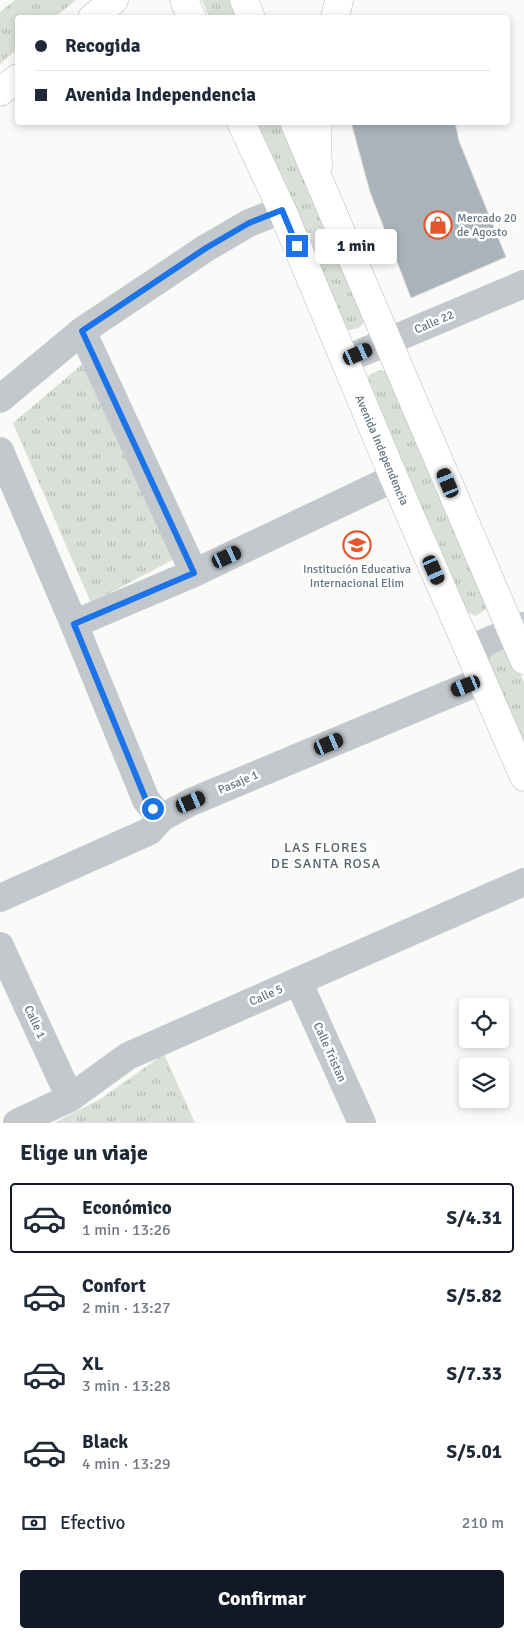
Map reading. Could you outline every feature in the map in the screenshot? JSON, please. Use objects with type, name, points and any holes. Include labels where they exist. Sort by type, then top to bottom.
[{"type":"street","points":[[96,15],[114,0]]},
{"type":"street","points":[[184,0],[191,15]]},
{"type":"street","points":[[244,0],[250,15]]},
{"type":"street","points":[[336,15],[339,0]]},
{"type":"street","points":[[0,92],[15,80]]},
{"type":"street","name":"Avenida Independencia","points":[[242,125],[282,210],[394,478],[524,777]]},
{"type":"street","points":[[295,125],[386,342],[518,629],[524,660]]},
{"type":"street","points":[[318,125],[319,183]]},
{"type":"street","points":[[0,399],[82,331],[206,248],[249,223],[282,210]]},
{"type":"street","name":"Calle 22","points":[[344,360],[524,284]]},
{"type":"street","points":[[82,331],[194,573]]},
{"type":"street","points":[[0,451],[74,624],[146,800],[161,818]]},
{"type":"street","points":[[74,624],[194,573],[394,478]]},
{"type":"street","points":[[469,649],[518,629]]},
{"type":"street","name":"Pasaje 1","points":[[0,898],[150,832],[161,818],[191,802],[483,680]]},
{"type":"street","name":"Calle 5","points":[[17,1123],[70,1098],[128,1056],[524,882]]},
{"type":"street","name":"Calle 1","points":[[0,946],[70,1098]]},
{"type":"street","name":"Calle Tristan","points":[[298,981],[362,1123]]},
{"type":"green space","points":[[15,0],[76,0],[57,15],[15,15],[15,51],[0,64],[0,12]]},
{"type":"green space","points":[[202,0],[232,0],[238,15],[208,15]]},
{"type":"green space","points":[[255,125],[285,125],[368,318],[359,328],[349,330],[340,323]]},
{"type":"green space","points":[[86,361],[176,558],[91,603],[13,423]]},
{"type":"green space","points":[[381,370],[389,373],[489,604],[484,611],[475,616],[464,610],[367,379],[370,374]]},
{"type":"green space","points":[[494,646],[511,650],[524,682],[524,755],[486,665],[487,652]]},
{"type":"green space","points":[[164,1054],[195,1123],[54,1123],[102,1098]]},
{"type":"building","name":"Mercado 20 de Agosto","points":[[352,125],[456,125],[459,141],[506,257],[411,298],[370,192]]},
{"type":"place","name":"Mercado 20 de Agosto","points":[[438,225]]},
{"type":"place","name":"Institución Educativa Internacional Elim","points":[[357,545]]},
{"type":"district","name":"LAS FLORES DE SANTA ROSA","points":[[326,856]]},
{"type":"route","points":[[153,809],[146,800],[74,624],[194,573],[82,331],[206,248],[249,223],[282,210],[297,246]]}]
